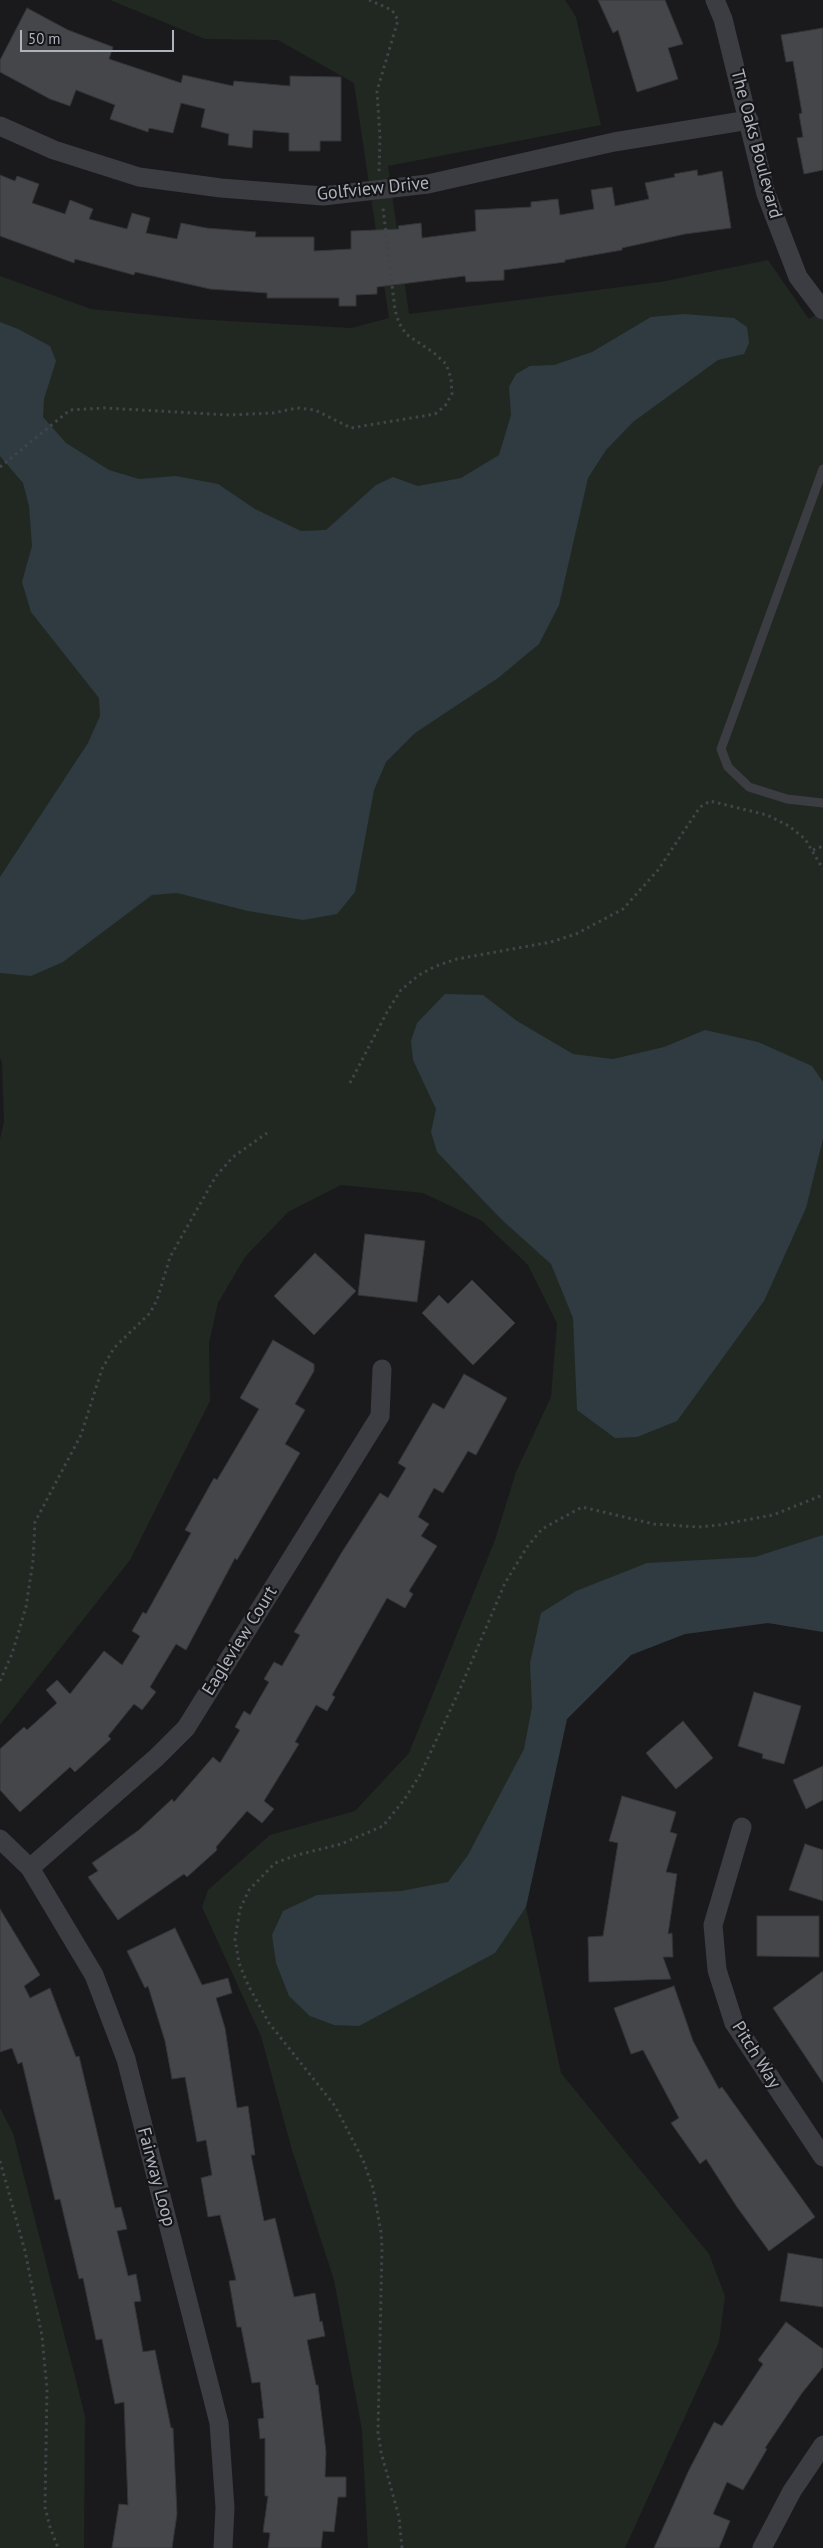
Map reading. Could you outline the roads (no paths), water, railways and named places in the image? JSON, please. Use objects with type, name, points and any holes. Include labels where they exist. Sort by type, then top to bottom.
[{"type":"street","name":"The Oaks Boulevard","points":[[715,0],[723,19],[766,194],[798,277],[823,310]]},
{"type":"street","name":"Golfview Drive","points":[[0,126],[54,150],[139,176],[221,188],[322,196],[428,184],[614,142],[749,120]]},
{"type":"street","name":"Eagleview Court","points":[[30,1868],[158,1758],[186,1728],[380,1416],[382,1369]]},
{"type":"street","name":"Pitch Way","points":[[742,1827],[714,1925],[717,1970],[734,2023],[823,2157]]},
{"type":"street","name":"Fairway Loop","points":[[0,1839],[30,1868],[94,1975],[126,2059],[219,2423],[225,2508],[223,2548]]},
{"type":"street","points":[[762,2548],[792,2491],[823,2445]]},
{"type":"lane","points":[[823,469],[721,749],[728,767],[749,787],[787,800],[823,803]]}]
